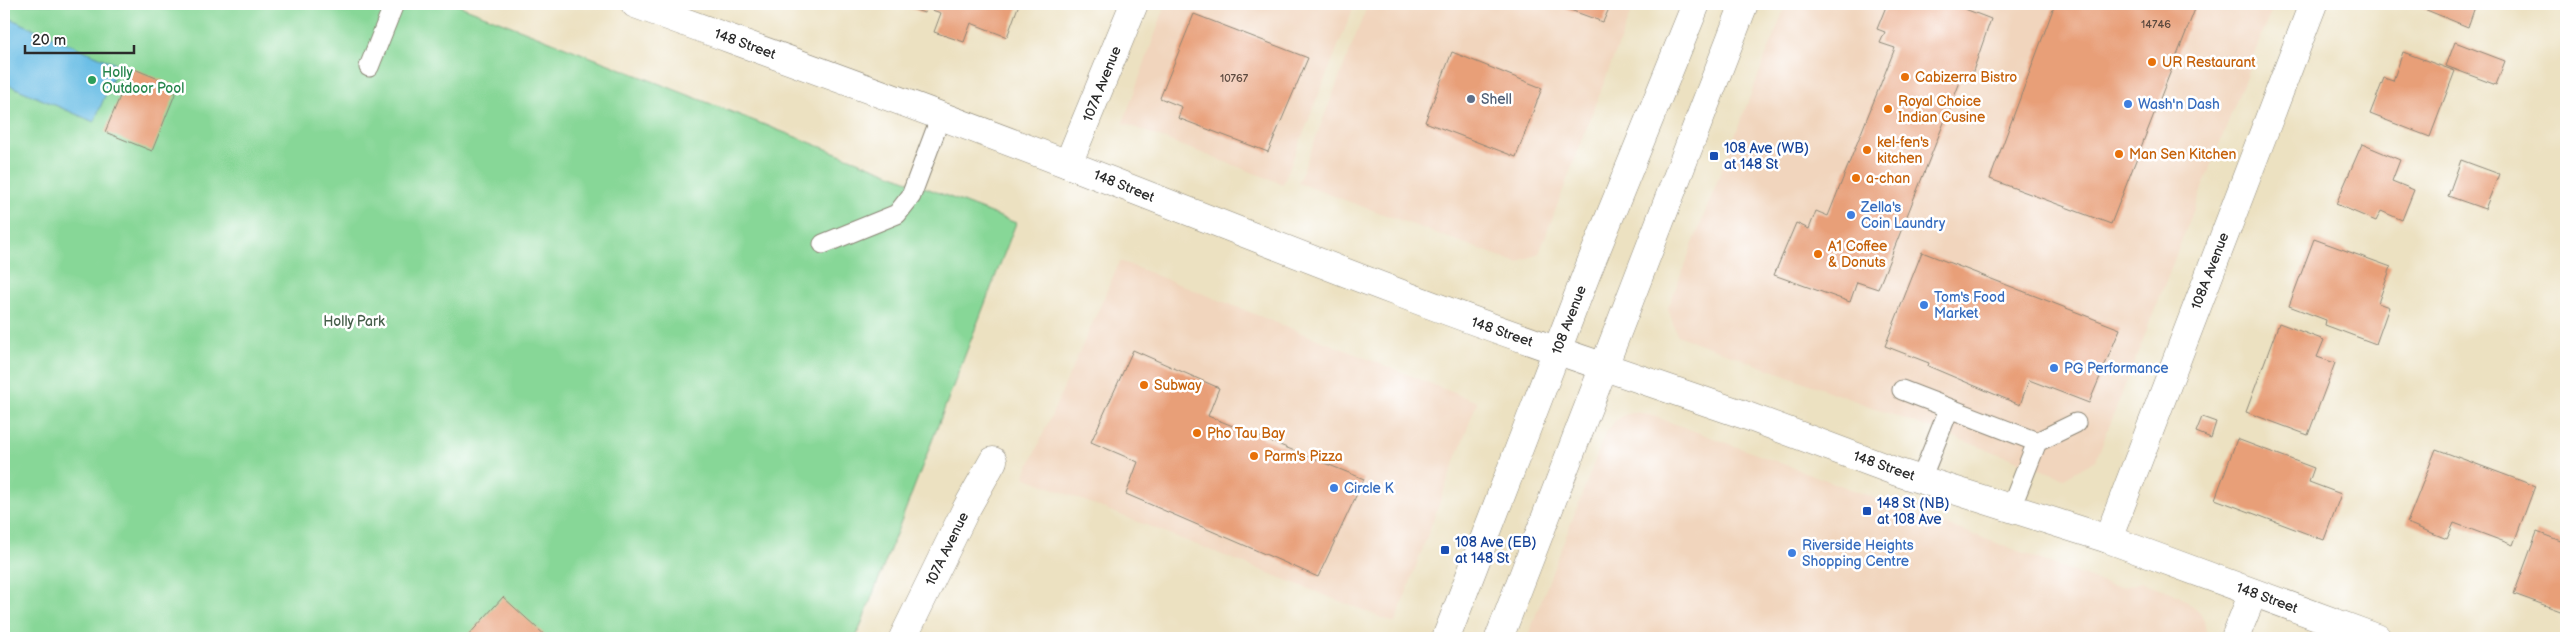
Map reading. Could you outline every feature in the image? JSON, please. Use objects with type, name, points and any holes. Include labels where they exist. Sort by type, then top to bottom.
[{"type":"main road","name":"148 Street","points":[[635,4],[941,116],[1343,273],[1557,351],[1742,414],[1897,472],[2108,539],[2377,638]]},
{"type":"main road","name":"107A Avenue","points":[[1068,164],[1134,4]]},
{"type":"main road","name":"108 Avenue","points":[[1446,638],[1557,351],[1696,4]]},
{"type":"main road","points":[[1499,638],[1744,4]]},
{"type":"main road","name":"108A Avenue","points":[[2108,539],[2313,4]]},
{"type":"main road","name":"107A Avenue","points":[[903,638],[965,511],[994,461]]},
{"type":"main road","points":[[2235,638],[2253,593]]},
{"type":"lane","points":[[369,67],[394,4]]},
{"type":"lane","points":[[822,244],[897,214],[911,196],[941,116]]},
{"type":"lane","points":[[1902,390],[2037,442]]},
{"type":"lane","points":[[1921,479],[1949,409]]},
{"type":"lane","points":[[2011,508],[2037,442],[2076,423]]},
{"type":"shaded area","points":[[1166,4],[1355,4],[1283,184],[1123,123]]},
{"type":"shaded area","points":[[1368,4],[1634,4],[1539,253],[1518,263],[1298,183]]},
{"type":"shaded area","points":[[1786,4],[2274,4],[2096,460],[2064,478],[1677,335],[1668,308]]},
{"type":"shaded area","points":[[1120,261],[1477,402],[1395,623],[1024,477]]},
{"type":"shaded area","name":"Riverside Heights Shopping Centre","points":[[1635,412],[1648,414],[2112,586],[2124,587],[2141,582],[2179,595],[2200,613],[2204,620],[2207,638],[1527,638],[1605,434],[1615,421],[1624,415]]},
{"type":"green space","name":"Holly Park","points":[[4,4],[455,4],[1016,223],[856,638],[4,638]]},
{"type":"water","points":[[4,16],[118,65],[94,122],[4,83]]},
{"type":"building","points":[[899,4],[1019,4],[1007,37],[971,23],[964,42],[934,32],[941,13],[926,8],[924,13]]},
{"type":"building","points":[[1554,4],[1611,4],[1603,22]]},
{"type":"building","points":[[1887,4],[1952,4],[1991,19],[1972,74],[1964,72],[1878,289],[1857,282],[1850,302],[1774,275],[1796,223],[1809,229],[1816,211],[1828,216],[1895,48],[1880,43],[1885,32],[1877,29]]},
{"type":"building","points":[[2055,4],[2197,4],[2111,224],[1990,179]]},
{"type":"building","points":[[2412,4],[2476,4],[2468,27]]},
{"type":"building","points":[[1194,14],[1308,58],[1268,152],[1178,118],[1182,107],[1160,98]]},
{"type":"building","points":[[2455,42],[2505,61],[2496,85],[2446,66]]},
{"type":"building","points":[[1452,52],[1542,88],[1516,157],[1425,122]]},
{"type":"building","points":[[2403,52],[2455,71],[2430,137],[2370,114],[2384,78],[2393,81]]},
{"type":"building","points":[[132,68],[178,87],[152,151],[105,132]]},
{"type":"building","points":[[2362,144],[2400,160],[2392,181],[2414,190],[2402,220],[2381,211],[2376,221],[2336,204]]},
{"type":"building","points":[[2461,160],[2499,174],[2485,209],[2448,196]]},
{"type":"building","points":[[2314,239],[2391,267],[2378,303],[2389,307],[2376,344],[2325,325],[2326,320],[2289,306]]},
{"type":"building","points":[[1922,252],[2120,329],[2089,403],[2029,380],[2020,405],[1928,366],[1929,363],[1885,346]]},
{"type":"building","points":[[2279,323],[2324,340],[2317,357],[2335,363],[2308,435],[2246,412]]},
{"type":"building","points":[[1133,350],[1219,388],[1208,416],[1364,479],[1318,577],[1126,494],[1138,462],[1091,442]]},
{"type":"building","points":[[2202,417],[2216,422],[2211,438],[2196,432]]},
{"type":"building","points":[[2237,439],[2314,468],[2309,482],[2341,494],[2324,540],[2215,499]]},
{"type":"building","points":[[2436,449],[2535,486],[2513,545],[2454,523],[2447,539],[2407,523]]},
{"type":"building","points":[[2537,532],[2566,543],[2566,613],[2514,594]]},
{"type":"building","points":[[503,597],[548,638],[466,638]]},
{"type":"place","name":"UR Restaurant","points":[[2152,62]]},
{"type":"place","name":"Cabizerra Bistro","points":[[1905,77]]},
{"type":"place","name":"Holly Outdoor Pool","points":[[92,80]]},
{"type":"place","name":"Shell","points":[[1471,99]]},
{"type":"place","name":"Wash'n Dash","points":[[2128,104]]},
{"type":"place","name":"Royal Choice Indian Cusine","points":[[1888,109]]},
{"type":"place","name":"kel-fen's kitchen","points":[[1867,150]]},
{"type":"place","name":"Man Sen Kitchen","points":[[2119,154]]},
{"type":"place","name":"108 Ave (WB) at 148 St","points":[[1714,156]]},
{"type":"place","name":"a-chan","points":[[1856,178]]},
{"type":"place","name":"Zella's Coin Laundry","points":[[1851,215]]},
{"type":"place","name":"A1 Coffee & Donuts","points":[[1818,254]]},
{"type":"place","name":"Tom's Food Market","points":[[1924,305]]},
{"type":"place","name":"PG Performance","points":[[2054,368]]},
{"type":"place","name":"Subway","points":[[1144,385]]},
{"type":"place","name":"Pho Tau Bay","points":[[1197,433]]},
{"type":"place","name":"Parm's Pizza","points":[[1254,456]]},
{"type":"place","name":"Circle K","points":[[1334,488]]},
{"type":"place","name":"148 St (NB) at 108 Ave","points":[[1867,511]]},
{"type":"place","name":"108 Ave (EB) at 148 St","points":[[1445,550]]},
{"type":"place","name":"Riverside Heights Shopping Centre","points":[[1792,553]]}]
